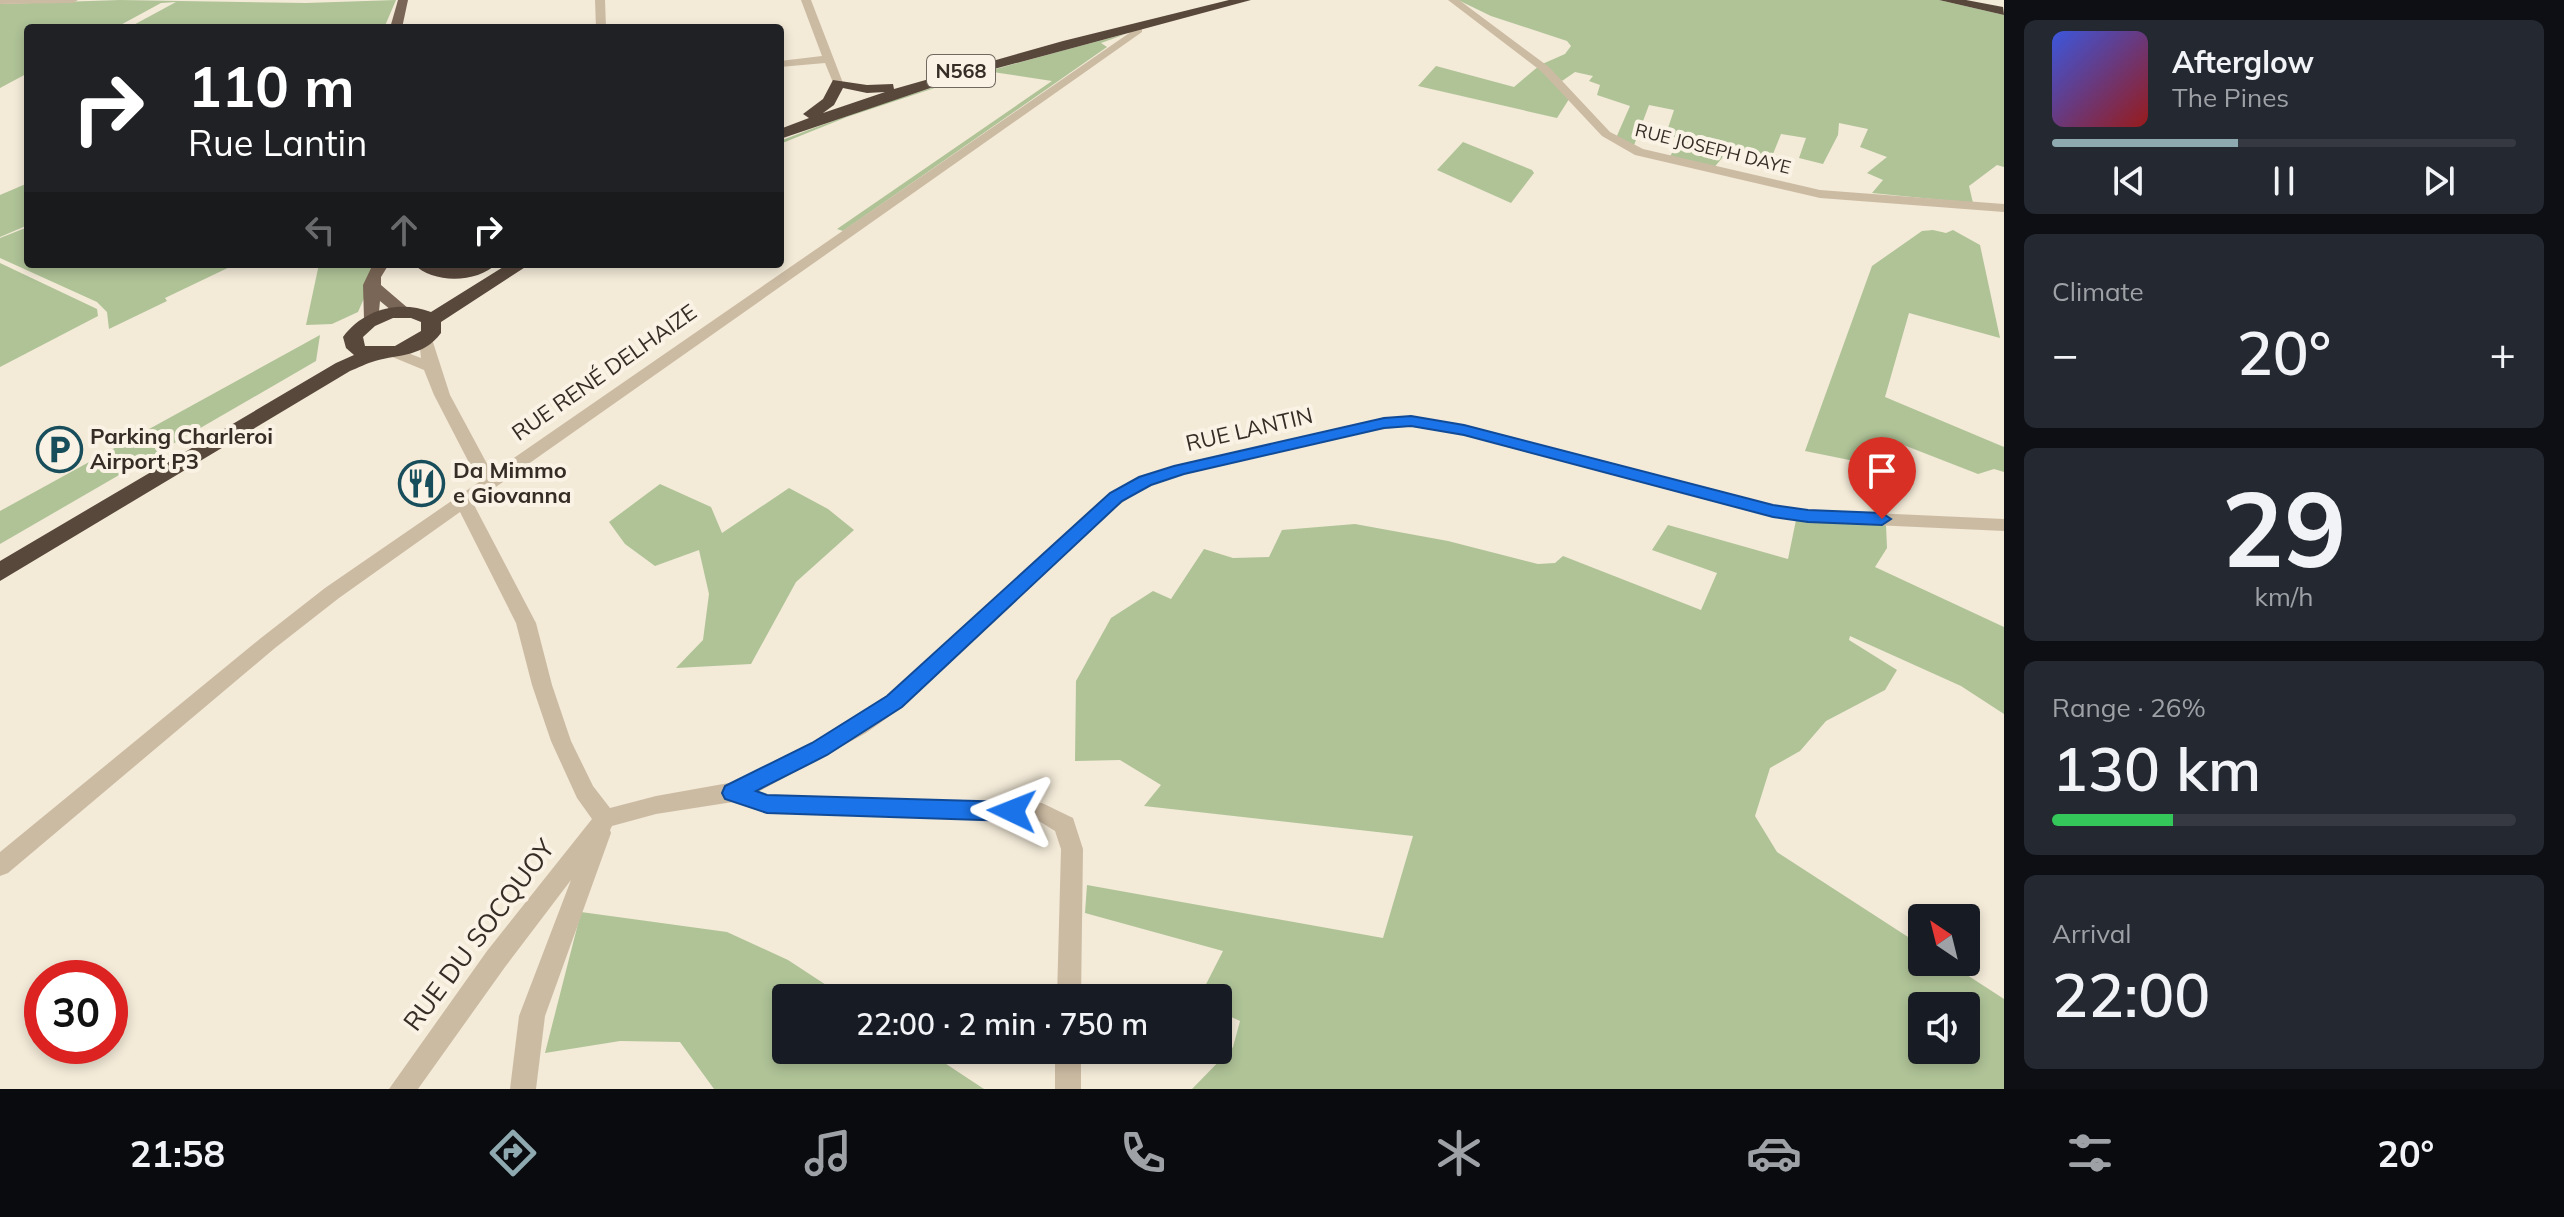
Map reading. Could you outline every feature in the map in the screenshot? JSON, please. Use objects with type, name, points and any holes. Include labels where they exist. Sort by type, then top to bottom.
[{"type":"highway","name":"N568","points":[[784,124],[891,86],[977,60],[1224,0]]},
{"type":"highway","name":"N568","points":[[784,132],[836,112],[985,64],[1245,0]]},
{"type":"highway","points":[[1945,0],[2004,9]]},
{"type":"highway","points":[[1959,0],[2004,9]]},
{"type":"highway","points":[[1980,0],[2004,9]]},
{"type":"highway","points":[[811,114],[829,102],[838,83],[867,89],[891,86]]},
{"type":"highway","points":[[430,268],[453,274],[473,268]]},
{"type":"highway","points":[[0,559],[375,351],[497,268]]},
{"type":"highway","points":[[375,351],[353,337],[357,329],[372,319],[420,321],[514,268]]},
{"type":"highway","points":[[0,572],[343,367],[375,351]]},
{"type":"main road","points":[[397,24],[403,0]]},
{"type":"main road","points":[[372,319],[371,285],[379,268]]},
{"type":"main road","points":[[371,285],[420,321]]},
{"type":"street","points":[[0,1],[73,0]]},
{"type":"street","points":[[600,0],[601,24]]},
{"type":"street","points":[[806,0],[838,83]]},
{"type":"street","name":"RUE JOSEPH DAYE","points":[[1453,0],[1545,69],[1606,134],[1639,152],[1820,194],[2004,208]]},
{"type":"street","name":"RUE RENÉ DELHAIZE","points":[[0,866],[293,622],[1143,27]]},
{"type":"street","points":[[784,64],[829,59]]},
{"type":"street","points":[[420,321],[439,389],[488,483]]},
{"type":"street","points":[[375,351],[431,367]]},
{"type":"street","name":"RUE LANTIN","points":[[605,819],[656,805],[733,793],[819,749],[894,702],[1085,524],[1133,487],[1180,470],[1384,423],[1411,421],[1464,430],[1793,514],[2004,525]]},
{"type":"street","points":[[463,501],[526,623],[561,741],[585,792],[605,819],[532,1016],[523,1089]]},
{"type":"street","points":[[733,793],[767,804],[1042,812],[1065,825],[1072,849],[1069,984]]},
{"type":"street","name":"RUE DU SOCQUOY","points":[[402,1089],[496,959],[605,819]]},
{"type":"street","points":[[1068,1064],[1068,1089]]},
{"type":"green space","points":[[120,0],[306,3],[396,0],[386,24],[135,24],[176,2],[161,3],[122,24],[24,24],[24,75],[0,88],[0,4]]},
{"type":"green space","points":[[1458,0],[1939,0],[2004,15],[2004,167],[1997,165],[1969,186],[1973,203],[1872,193],[1883,180],[1867,173],[1887,157],[1860,147],[1868,129],[1839,123],[1838,135],[1823,164],[1799,158],[1806,138],[1781,134],[1771,159],[1725,147],[1722,158],[1712,170],[1668,160],[1680,139],[1666,134],[1674,110],[1649,105],[1633,148],[1616,138],[1630,106],[1597,95],[1600,85],[1589,81],[1593,76],[1575,72],[1562,81],[1546,69],[1571,96],[1557,118],[1418,86],[1436,66],[1514,87],[1540,65],[1565,54],[1571,46],[1567,41],[1491,16]]},
{"type":"green space","points":[[1126,34],[1101,43],[1107,47],[843,231],[837,229],[1052,81],[988,71]]},
{"type":"green space","points":[[959,80],[847,117],[784,142],[784,140],[823,125],[908,96]]},
{"type":"green space","points":[[1463,142],[1532,170],[1534,173],[1511,203],[1437,170]]},
{"type":"green space","points":[[24,185],[24,227],[0,237],[0,195]]},
{"type":"green space","points":[[24,229],[24,268],[228,268],[109,329],[107,312],[97,302],[0,258],[0,238]]},
{"type":"green space","points":[[1953,230],[1980,245],[2000,338],[1909,313],[1885,397],[2004,447],[2004,472],[1994,469],[1978,474],[1883,437],[1879,466],[1805,451],[1872,266],[1922,231],[1946,233]]},
{"type":"green space","points":[[0,263],[97,309],[98,316],[0,367]]},
{"type":"green space","points":[[318,268],[377,268],[358,312],[332,324],[306,325]]},
{"type":"green space","points":[[320,335],[316,361],[0,544],[0,511]]},
{"type":"green space","points":[[660,484],[711,507],[722,533],[789,488],[828,509],[854,530],[796,582],[751,664],[676,668],[703,640],[709,594],[699,550],[655,566],[625,544],[609,522]]},
{"type":"green space","points":[[1796,520],[1886,525],[1887,548],[1875,567],[2004,627],[2004,714],[1961,686],[1850,636],[1849,640],[1897,670],[1885,690],[1826,721],[1800,751],[1770,768],[1755,816],[1777,852],[1908,937],[1908,976],[1969,976],[2004,999],[2004,1089],[1192,1089],[1216,1064],[1232,1064],[1232,1048],[1240,1021],[1232,1017],[1232,984],[1206,984],[1223,951],[1085,913],[1087,885],[1383,938],[1413,836],[1144,806],[1161,785],[1120,760],[1075,761],[1076,681],[1111,618],[1153,591],[1171,599],[1204,549],[1233,558],[1269,557],[1282,530],[1355,524],[1448,541],[1538,564],[1555,563],[1563,556],[1701,610],[1717,573],[1652,550],[1668,525],[1788,559]]},
{"type":"green space","points":[[581,912],[727,932],[788,960],[825,984],[772,984],[772,1064],[946,1064],[984,1089],[714,1089],[680,1042],[620,1041],[545,1053]]},
{"type":"place","name":"Parking Charleroi Airport P3","points":[[59,449]]},
{"type":"place","name":"Da Mimmo e Giovanna","points":[[422,483]]},
{"type":"route","points":[[1012,811],[767,804],[733,793],[763,780],[859,727],[894,702],[1116,497],[1145,481],[1180,470],[1384,423],[1411,421],[1464,430],[1773,511],[1808,516],[1882,519]]}]
